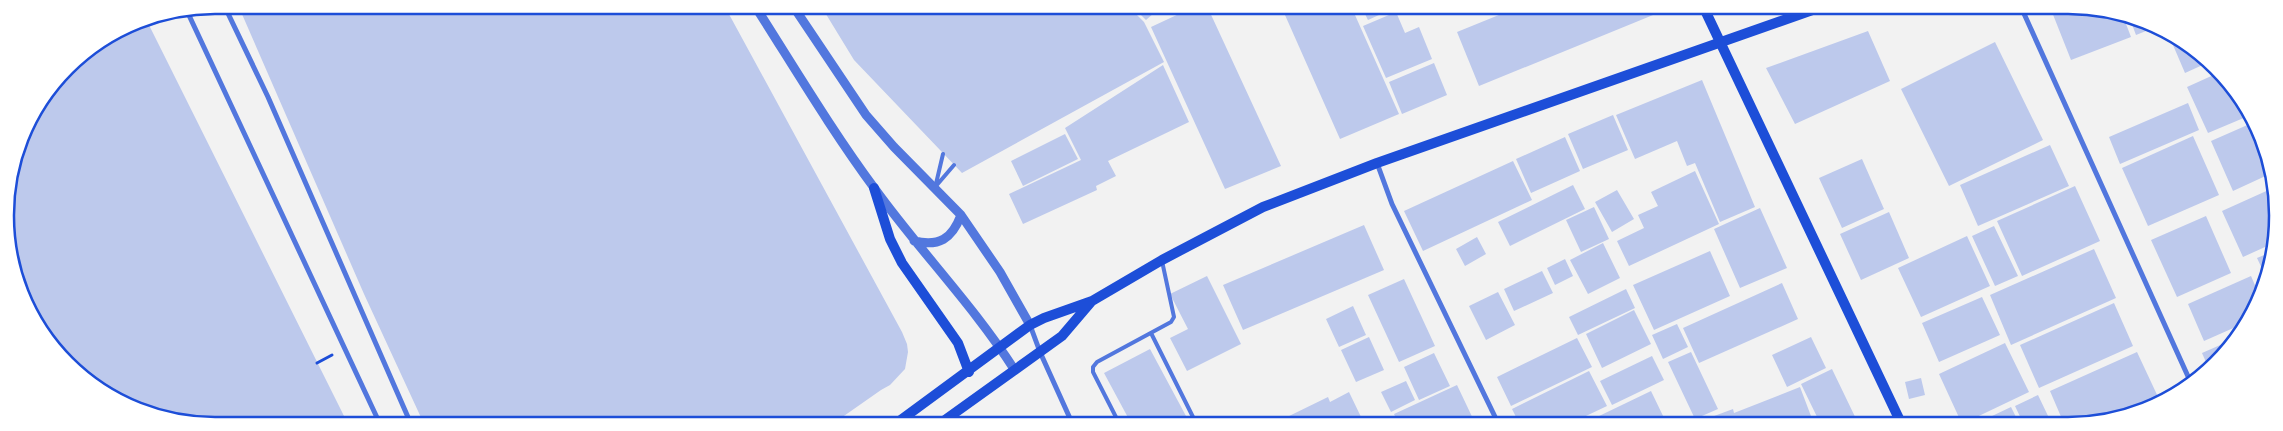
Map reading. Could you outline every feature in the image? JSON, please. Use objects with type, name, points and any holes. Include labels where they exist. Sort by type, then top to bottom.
[{"type":"main road","points":[[1707,14],[1898,417]]},
{"type":"main road","points":[[905,417],[969,372],[1030,325],[1092,301],[1162,260],[1263,207],[1377,163],[1799,14]]},
{"type":"main road","points":[[874,188],[890,239],[902,263],[958,343],[969,372]]},
{"type":"main road","points":[[949,417],[1062,336],[1092,301]]},
{"type":"street","points":[[228,14],[268,97],[408,417]]},
{"type":"street","points":[[760,14],[874,188],[1000,347],[1014,369]]},
{"type":"street","points":[[798,14],[866,115],[961,215],[1000,272],[1030,325],[1069,417]]},
{"type":"street","points":[[2024,14],[2189,377]]},
{"type":"street","points":[[189,15],[377,417]]},
{"type":"street","points":[[1377,163],[1392,204],[1495,417]]},
{"type":"street","points":[[914,240],[926,244],[938,242],[949,236],[957,226],[961,215]]},
{"type":"lane","points":[[935,188],[943,154]]},
{"type":"lane","points":[[935,188],[954,165]]},
{"type":"lane","points":[[1116,417],[1093,372],[1093,367],[1097,362],[1171,322],[1174,317],[1162,260]]},
{"type":"lane","points":[[1151,332],[1193,417]]},
{"type":"building","points":[[242,14],[729,14],[902,332],[908,352],[905,369],[890,385],[842,417],[421,417],[364,294]]},
{"type":"building","points":[[826,14],[1136,14],[1144,22],[1164,62],[962,173],[854,60]]},
{"type":"building","points":[[1140,14],[1153,14],[1146,20]]},
{"type":"building","points":[[1179,14],[1211,14],[1281,166],[1225,189],[1151,27]]},
{"type":"building","points":[[1285,14],[1355,14],[1399,114],[1340,139]]},
{"type":"building","points":[[1365,14],[1381,14],[1368,20]]},
{"type":"building","points":[[1391,14],[1397,14],[1405,33],[1419,27],[1432,59],[1386,78],[1363,26]]},
{"type":"building","points":[[1501,14],[1656,14],[1479,86],[1457,32]]},
{"type":"building","points":[[2053,14],[2094,15],[2125,22],[2131,37],[2071,60]]},
{"type":"building","points":[[2132,24],[2148,30],[2136,35]]},
{"type":"building","points":[[149,25],[345,417],[202,417],[163,410],[138,402],[93,376],[64,349],[48,328],[29,293],[15,242],[14,202],[21,163],[29,138],[55,93],[82,64],[103,48]]},
{"type":"building","points":[[1868,31],[1890,81],[1795,124],[1766,68]]},
{"type":"building","points":[[1995,42],[2043,140],[1949,186],[1901,89]]},
{"type":"building","points":[[2172,44],[2202,65],[2185,73]]},
{"type":"building","points":[[1434,63],[1447,95],[1402,114],[1389,82]]},
{"type":"building","points":[[1163,65],[1189,122],[1108,161],[1116,176],[1096,186],[1097,190],[1023,224],[1009,194],[1081,160],[1065,128]]},
{"type":"building","points":[[2212,75],[2228,93],[2244,118],[2208,133],[2187,87]]},
{"type":"building","points":[[1702,80],[1755,207],[1720,222],[1695,163],[1687,166],[1677,141],[1635,159],[1616,115]]},
{"type":"building","points":[[2188,103],[2199,130],[2120,164],[2109,137]]},
{"type":"building","points":[[1613,115],[1628,150],[1583,169],[1568,134]]},
{"type":"building","points":[[2247,125],[2259,151],[2265,176],[2233,191],[2211,141]]},
{"type":"building","points":[[1065,134],[1078,159],[1023,186],[1011,161]]},
{"type":"building","points":[[2193,136],[2219,195],[2148,226],[2122,168]]},
{"type":"building","points":[[1565,137],[1580,171],[1531,193],[1516,159]]},
{"type":"building","points":[[2050,145],[2069,186],[1978,226],[1960,185]]},
{"type":"building","points":[[1862,159],[1884,209],[1842,228],[1819,178]]},
{"type":"building","points":[[1513,161],[1532,200],[1423,251],[1404,211]]},
{"type":"building","points":[[1695,171],[1719,224],[1629,266],[1617,241],[1644,228],[1638,215],[1658,206],[1651,192]]},
{"type":"building","points":[[1573,185],[1585,209],[1510,246],[1498,222]]},
{"type":"building","points":[[2075,186],[2100,241],[2022,276],[1997,221]]},
{"type":"building","points":[[1617,190],[1634,219],[1612,232],[1595,202]]},
{"type":"building","points":[[2268,190],[2269,229],[2267,246],[2243,257],[2222,211]]},
{"type":"building","points":[[1594,207],[1609,239],[1581,252],[1566,220]]},
{"type":"building","points":[[1760,208],[1787,268],[1740,288],[1714,229]]},
{"type":"building","points":[[1889,212],[1909,258],[1861,280],[1840,234]]},
{"type":"building","points":[[2206,216],[2231,273],[2177,297],[2151,240]]},
{"type":"building","points":[[1364,225],[1384,270],[1243,330],[1223,285]]},
{"type":"building","points":[[1994,226],[2018,276],[1995,286],[1972,236]]},
{"type":"building","points":[[1967,236],[1990,286],[1921,317],[1898,268]]},
{"type":"building","points":[[1477,237],[1486,254],[1465,266],[1456,249]]},
{"type":"building","points":[[1603,243],[1620,278],[1588,294],[1570,260]]},
{"type":"building","points":[[2094,249],[2116,298],[2011,345],[1990,295]]},
{"type":"building","points":[[1710,251],[1730,296],[1654,330],[1633,285]]},
{"type":"building","points":[[2265,255],[2262,268],[2257,258]]},
{"type":"building","points":[[1565,259],[1573,276],[1555,285],[1547,268]]},
{"type":"building","points":[[1542,271],[1553,293],[1514,311],[1504,289]]},
{"type":"building","points":[[1207,276],[1241,344],[1187,371],[1170,338],[1188,329],[1170,294]]},
{"type":"building","points":[[2251,276],[2256,288],[2236,327],[2204,341],[2188,304]]},
{"type":"building","points":[[1404,279],[1435,346],[1399,362],[1368,295]]},
{"type":"building","points":[[1782,283],[1798,319],[1699,363],[1683,328]]},
{"type":"building","points":[[1626,289],[1635,308],[1578,335],[1569,317]]},
{"type":"building","points":[[1498,292],[1515,325],[1486,340],[1469,306]]},
{"type":"building","points":[[1982,297],[2000,335],[1939,362],[1922,323]]},
{"type":"building","points":[[2114,303],[2133,346],[2039,388],[2020,345]]},
{"type":"building","points":[[1353,306],[1366,335],[1339,347],[1326,319]]},
{"type":"building","points":[[1634,310],[1651,344],[1602,368],[1586,334]]},
{"type":"building","points":[[1677,324],[1688,347],[1663,359],[1652,335]]},
{"type":"building","points":[[1369,337],[1384,370],[1356,382],[1341,350]]},
{"type":"building","points":[[1811,337],[1826,368],[1787,387],[1772,355]]},
{"type":"building","points":[[1577,338],[1592,367],[1511,406],[1497,377]]},
{"type":"building","points":[[2005,343],[2029,392],[1977,417],[1959,417],[1939,374]]},
{"type":"building","points":[[2223,344],[2206,362],[2202,353]]},
{"type":"building","points":[[1150,349],[1186,416],[1128,417],[1104,373]]},
{"type":"building","points":[[1691,352],[1718,409],[1700,417],[1694,417],[1668,362]]},
{"type":"building","points":[[2137,352],[2157,396],[2132,407],[2094,416],[2061,417],[2050,391]]},
{"type":"building","points":[[1434,353],[1450,386],[1419,400],[1404,367]]},
{"type":"building","points":[[1652,356],[1664,380],[1612,405],[1600,381]]},
{"type":"building","points":[[1832,369],[1855,417],[1817,417],[1801,384]]},
{"type":"building","points":[[1589,371],[1607,406],[1584,417],[1516,417],[1512,409]]},
{"type":"building","points":[[1921,378],[1925,395],[1909,399],[1905,382]]},
{"type":"building","points":[[1406,381],[1415,400],[1391,412],[1381,392]]},
{"type":"building","points":[[1457,385],[1472,417],[1395,417],[1394,414]]},
{"type":"building","points":[[1800,387],[1811,417],[1712,417],[1733,409],[1734,413]]},
{"type":"building","points":[[1651,391],[1664,417],[1597,417]]},
{"type":"building","points":[[1349,392],[1361,417],[1287,417],[1328,397],[1330,402]]},
{"type":"building","points":[[2038,395],[2049,417],[2020,417],[2015,406]]},
{"type":"building","points":[[2011,407],[2016,417],[1990,417]]}]
